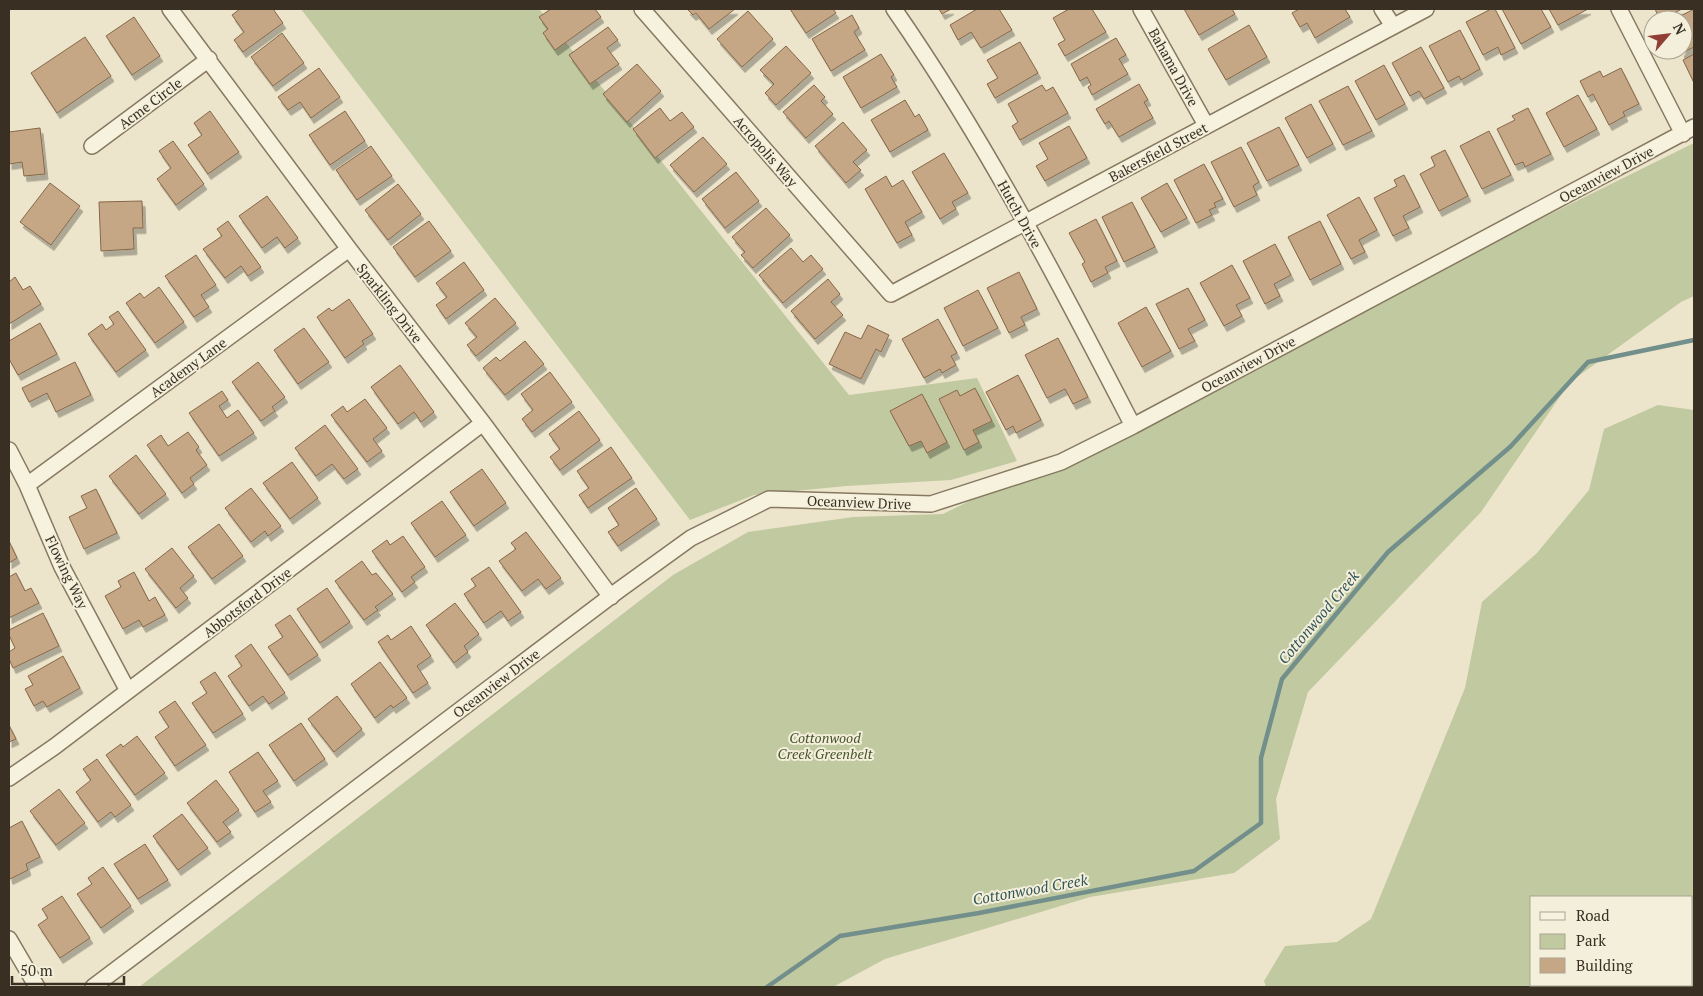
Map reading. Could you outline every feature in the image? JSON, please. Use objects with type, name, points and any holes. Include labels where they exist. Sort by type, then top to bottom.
[{"type":"street","name":"Sparkling Drive","points":[[170,9],[349,250],[483,423],[611,597]]},
{"type":"street","name":"Acropolis Way","points":[[642,9],[891,294]]},
{"type":"street","name":"Hutch Drive","points":[[894,9],[960,109],[1026,224],[1076,315],[1133,426]]},
{"type":"street","name":"Bahama Drive","points":[[1141,9],[1206,125]]},
{"type":"street","points":[[1382,9],[1392,26]]},
{"type":"street","name":"Bakersfield Street","points":[[891,294],[1026,224],[1206,125],[1301,77],[1426,9]]},
{"type":"street","points":[[1619,9],[1688,130]]},
{"type":"street","name":"Acme Circle","points":[[92,146],[208,59]]},
{"type":"street","name":"Oceanview Drive","points":[[93,987],[691,538],[768,499],[931,504],[1061,462],[1133,426],[1688,130]]},
{"type":"street","name":"Academy Lane","points":[[27,485],[349,250]]},
{"type":"street","name":"Abbotsford Drive","points":[[9,778],[54,747],[483,423]]},
{"type":"street","name":"Flowing Way","points":[[9,450],[27,485],[62,567],[128,691]]},
{"type":"street","points":[[9,939],[37,987]]},
{"type":"green space","points":[[301,9],[539,9],[849,395],[977,378],[1017,461],[951,480],[846,486],[754,495],[690,520]]},
{"type":"green space","name":"Cottonwood Creek Greenbelt","points":[[1694,143],[1694,296],[1681,302],[1570,382],[1481,512],[1308,692],[1276,799],[1280,839],[1234,873],[1090,897],[885,959],[833,987],[139,987],[673,575],[748,532],[853,517],[943,514]]},
{"type":"green space","points":[[1658,405],[1694,410],[1694,987],[1266,987],[1264,981],[1285,946],[1337,942],[1371,919],[1465,688],[1482,602],[1537,553],[1589,490],[1604,429]]},
{"type":"building","points":[[240,9],[273,9],[283,23],[243,52],[234,40],[244,32],[232,15]]},
{"type":"building","points":[[551,9],[595,9],[601,17],[555,50],[543,33],[548,29],[539,17]]},
{"type":"building","points":[[687,9],[735,9],[709,29],[696,13],[693,15]]},
{"type":"building","points":[[790,9],[833,9],[836,13],[806,33]]},
{"type":"building","points":[[939,9],[951,9],[942,14]]},
{"type":"building","points":[[977,9],[999,9],[1012,30],[981,48],[971,32],[958,40],[950,25]]},
{"type":"building","points":[[1069,9],[1092,9],[1106,32],[1065,56],[1058,44],[1065,40],[1053,18]]},
{"type":"building","points":[[1184,9],[1232,9],[1235,14],[1199,35]]},
{"type":"building","points":[[1299,9],[1345,9],[1350,17],[1315,38],[1307,23],[1300,27],[1292,13]]},
{"type":"building","points":[[1491,9],[1495,9],[1515,48],[1501,55],[1498,47],[1483,55],[1466,22]]},
{"type":"building","points":[[1502,9],[1541,9],[1551,27],[1521,44]]},
{"type":"building","points":[[1549,9],[1588,9],[1558,25]]},
{"type":"building","points":[[1655,9],[1682,9],[1680,10]]},
{"type":"building","points":[[1694,9],[1693,48],[1693,10]]},
{"type":"building","points":[[748,11],[773,39],[742,67],[717,39]]},
{"type":"building","points":[[852,15],[859,28],[854,32],[865,50],[831,71],[812,39]]},
{"type":"building","points":[[134,17],[160,56],[132,75],[106,36]]},
{"type":"building","points":[[1249,25],[1267,57],[1226,80],[1208,49]]},
{"type":"building","points":[[608,27],[618,40],[607,48],[619,64],[590,84],[569,55]]},
{"type":"building","points":[[1460,30],[1480,69],[1461,80],[1459,76],[1448,82],[1429,46]]},
{"type":"building","points":[[282,33],[304,63],[273,86],[251,57]]},
{"type":"building","points":[[85,37],[111,76],[57,113],[31,73]]},
{"type":"building","points":[[1116,38],[1126,55],[1119,59],[1128,74],[1092,95],[1088,87],[1091,85],[1087,77],[1080,81],[1071,64]]},
{"type":"building","points":[[1020,42],[1038,73],[995,98],[987,84],[998,78],[987,60]]},
{"type":"building","points":[[786,46],[811,73],[776,105],[765,93],[774,84],[760,70]]},
{"type":"building","points":[[1421,47],[1444,88],[1424,99],[1419,91],[1410,96],[1392,63]]},
{"type":"building","points":[[881,54],[894,75],[891,77],[897,87],[861,108],[843,77]]},
{"type":"building","points":[[1693,55],[1694,83],[1683,60],[1693,60]]},
{"type":"building","points":[[637,64],[661,91],[627,122],[603,94]]},
{"type":"building","points":[[1384,65],[1405,104],[1376,120],[1355,81]]},
{"type":"building","points":[[319,68],[340,97],[311,118],[300,102],[288,110],[278,97]]},
{"type":"building","points":[[1621,68],[1639,104],[1623,112],[1625,116],[1609,125],[1593,94],[1588,97],[1580,81],[1600,71],[1603,77]]},
{"type":"building","points":[[1139,84],[1148,100],[1144,102],[1153,118],[1119,137],[1109,121],[1105,124],[1096,109]]},
{"type":"building","points":[[814,85],[825,97],[821,101],[833,114],[806,138],[783,112]]},
{"type":"building","points":[[1042,85],[1046,91],[1053,87],[1068,113],[1020,140],[1012,126],[1018,122],[1008,104]]},
{"type":"building","points":[[1348,86],[1372,131],[1343,145],[1319,101]]},
{"type":"building","points":[[1578,95],[1597,129],[1564,147],[1546,113]]},
{"type":"building","points":[[905,100],[915,117],[919,114],[928,130],[890,152],[871,120]]},
{"type":"building","points":[[1311,104],[1333,144],[1307,158],[1285,118]]},
{"type":"building","points":[[660,108],[670,121],[682,112],[694,127],[655,158],[633,129]]},
{"type":"building","points":[[1528,108],[1551,154],[1525,167],[1523,162],[1515,165],[1497,129],[1515,120],[1512,116]]},
{"type":"building","points":[[210,111],[239,152],[208,174],[188,145],[202,135],[194,123]]},
{"type":"building","points":[[345,111],[365,141],[330,165],[309,135]]},
{"type":"building","points":[[843,122],[867,150],[853,162],[861,170],[846,183],[815,146]]},
{"type":"building","points":[[1069,126],[1087,158],[1045,181],[1036,166],[1048,159],[1039,143]]},
{"type":"building","points":[[1279,127],[1299,165],[1267,181],[1247,143]]},
{"type":"building","points":[[40,128],[45,174],[24,176],[22,162],[9,164],[9,132]]},
{"type":"building","points":[[1489,131],[1511,175],[1482,189],[1460,146]]},
{"type":"building","points":[[703,137],[727,164],[694,192],[670,165]]},
{"type":"building","points":[[173,141],[204,184],[176,205],[157,179],[171,168],[159,151]]},
{"type":"building","points":[[371,146],[392,176],[357,200],[336,170]]},
{"type":"building","points":[[1241,147],[1259,182],[1253,186],[1257,195],[1234,207],[1211,162]]},
{"type":"building","points":[[1445,150],[1468,196],[1439,211],[1420,174],[1435,166],[1431,157]]},
{"type":"building","points":[[944,153],[968,193],[952,202],[956,209],[940,219],[912,172]]},
{"type":"building","points":[[1204,164],[1223,199],[1214,203],[1216,207],[1209,210],[1212,215],[1196,223],[1174,180]]},
{"type":"building","points":[[736,172],[759,201],[725,228],[702,199]]},
{"type":"building","points":[[1404,175],[1420,207],[1403,216],[1409,228],[1393,236],[1374,198],[1397,186],[1394,180]]},
{"type":"building","points":[[886,176],[892,187],[903,180],[922,212],[905,222],[912,235],[897,243],[865,189]]},
{"type":"building","points":[[50,183],[80,206],[51,245],[20,222]]},
{"type":"building","points":[[1167,183],[1187,218],[1161,232],[1141,198]]},
{"type":"building","points":[[398,184],[421,214],[388,240],[365,210]]},
{"type":"building","points":[[267,196],[298,238],[285,248],[277,237],[262,248],[239,216]]},
{"type":"building","points":[[1359,197],[1377,230],[1359,240],[1365,252],[1351,259],[1327,215]]},
{"type":"building","points":[[142,201],[143,228],[133,228],[134,249],[101,251],[99,202]]},
{"type":"building","points":[[1132,202],[1155,247],[1124,262],[1102,217]]},
{"type":"building","points":[[766,208],[790,235],[753,268],[741,255],[745,252],[732,237]]},
{"type":"building","points":[[1096,219],[1117,261],[1105,267],[1108,273],[1091,282],[1082,264],[1085,262],[1069,233]]},
{"type":"building","points":[[228,221],[261,267],[248,276],[241,266],[225,278],[203,249],[222,236],[217,229]]},
{"type":"building","points":[[429,221],[451,251],[415,277],[393,247]]},
{"type":"building","points":[[1320,221],[1341,264],[1310,280],[1288,237]]},
{"type":"building","points":[[1275,244],[1291,275],[1274,284],[1280,296],[1265,304],[1243,261]]},
{"type":"building","points":[[791,248],[803,262],[811,255],[823,269],[783,303],[759,275]]},
{"type":"building","points":[[196,255],[216,285],[201,295],[209,307],[194,317],[165,276]]},
{"type":"building","points":[[464,262],[484,290],[446,319],[436,305],[447,297],[436,283]]},
{"type":"building","points":[[1232,265],[1250,298],[1236,305],[1242,316],[1224,326],[1200,283]]},
{"type":"building","points":[[1019,272],[1037,309],[1021,317],[1025,325],[1009,333],[987,288]]},
{"type":"building","points":[[15,277],[23,290],[30,286],[41,304],[9,324],[9,282]]},
{"type":"building","points":[[828,279],[840,294],[831,302],[843,315],[815,339],[791,311]]},
{"type":"building","points":[[159,287],[184,322],[155,343],[126,303],[140,293],[144,298]]},
{"type":"building","points":[[1188,288],[1205,320],[1188,329],[1195,341],[1179,349],[1156,304]]},
{"type":"building","points":[[978,290],[998,328],[963,346],[944,308]]},
{"type":"building","points":[[495,298],[516,323],[476,356],[467,345],[477,337],[465,323]]},
{"type":"building","points":[[349,299],[373,334],[362,341],[364,344],[345,358],[317,317],[329,308],[332,311]]},
{"type":"building","points":[[1146,307],[1171,351],[1142,367],[1118,323]]},
{"type":"building","points":[[118,311],[146,350],[116,372],[88,334],[102,324],[106,330],[114,324],[109,317]]},
{"type":"building","points":[[938,319],[957,353],[951,356],[956,365],[942,373],[940,369],[924,378],[902,339]]},
{"type":"building","points":[[40,323],[57,354],[18,375],[9,359],[9,341]]},
{"type":"building","points":[[868,325],[889,335],[881,352],[876,349],[861,379],[829,364],[845,332],[861,339]]},
{"type":"building","points":[[304,328],[329,362],[298,384],[274,350]]},
{"type":"building","points":[[1058,338],[1088,397],[1073,404],[1065,389],[1047,398],[1025,355]]},
{"type":"building","points":[[525,341],[544,364],[505,395],[483,368],[496,357],[500,361]]},
{"type":"building","points":[[75,362],[91,395],[56,412],[47,393],[29,402],[22,388]]},
{"type":"building","points":[[258,362],[285,397],[272,407],[275,411],[261,421],[232,382]]},
{"type":"building","points":[[400,365],[434,412],[421,422],[414,412],[398,424],[371,387]]},
{"type":"building","points":[[550,372],[572,402],[532,432],[522,419],[533,410],[521,394]]},
{"type":"building","points":[[1018,375],[1041,420],[1016,433],[1013,426],[1006,430],[986,392]]},
{"type":"building","points":[[975,388],[992,421],[973,430],[979,442],[964,450],[939,399],[957,390],[960,396]]},
{"type":"building","points":[[222,391],[228,400],[219,406],[227,418],[238,410],[254,433],[219,456],[189,413]]},
{"type":"building","points":[[922,394],[947,442],[927,453],[921,441],[909,446],[890,411]]},
{"type":"building","points":[[365,399],[387,428],[373,439],[382,451],[367,462],[331,415],[343,406],[347,412]]},
{"type":"building","points":[[579,411],[600,440],[560,470],[550,457],[560,449],[549,434]]},
{"type":"building","points":[[325,425],[358,469],[344,479],[332,464],[316,476],[295,448]]},
{"type":"building","points":[[188,432],[199,447],[196,450],[207,465],[190,478],[194,484],[182,493],[147,445],[161,435],[168,446]]},
{"type":"building","points":[[611,447],[632,478],[588,508],[579,495],[589,488],[577,471]]},
{"type":"building","points":[[136,455],[166,494],[139,514],[109,476]]},
{"type":"building","points":[[292,462],[318,498],[290,519],[263,483]]},
{"type":"building","points":[[482,469],[506,503],[474,526],[450,492]]},
{"type":"building","points":[[251,488],[281,526],[268,536],[265,531],[251,542],[225,508]]},
{"type":"building","points":[[636,488],[657,519],[618,546],[608,532],[619,525],[608,508]]},
{"type":"building","points":[[96,489],[117,533],[84,549],[69,517],[87,508],[81,496]]},
{"type":"building","points":[[442,501],[466,535],[435,557],[411,523]]},
{"type":"building","points":[[219,524],[243,556],[212,579],[188,547]]},
{"type":"building","points":[[526,532],[561,578],[546,589],[538,579],[522,591],[499,561],[516,549],[511,543]]},
{"type":"building","points":[[403,536],[425,567],[411,577],[415,582],[402,592],[372,551],[387,540],[390,545]]},
{"type":"building","points":[[9,541],[17,558],[9,563]]},
{"type":"building","points":[[172,548],[194,576],[180,588],[188,598],[176,608],[145,569]]},
{"type":"building","points":[[362,561],[372,575],[376,573],[393,594],[375,607],[378,610],[364,620],[335,581]]},
{"type":"building","points":[[489,567],[521,612],[508,621],[501,611],[484,623],[464,594],[476,586],[471,579]]},
{"type":"building","points":[[134,572],[149,601],[155,597],[165,615],[143,627],[139,620],[123,629],[105,596],[121,587],[118,581]]},
{"type":"building","points":[[16,573],[25,591],[31,588],[39,603],[9,618],[9,577]]},
{"type":"building","points":[[327,588],[350,622],[320,643],[297,609]]},
{"type":"building","points":[[455,603],[479,634],[464,646],[468,652],[454,663],[426,625]]},
{"type":"building","points":[[43,613],[59,646],[13,668],[9,659],[9,652],[15,648],[9,635],[9,630]]},
{"type":"building","points":[[290,615],[318,655],[288,675],[268,647],[283,637],[275,625]]},
{"type":"building","points":[[411,626],[431,656],[417,666],[428,683],[413,693],[378,642],[388,635],[391,640]]},
{"type":"building","points":[[251,644],[285,693],[269,704],[263,696],[249,706],[228,676],[242,666],[235,656]]},
{"type":"building","points":[[63,656],[80,688],[47,707],[43,701],[34,706],[25,689],[33,685],[28,676]]},
{"type":"building","points":[[380,662],[407,698],[393,708],[391,705],[375,718],[351,684]]},
{"type":"building","points":[[215,672],[243,714],[213,733],[192,703],[207,693],[200,682]]},
{"type":"building","points":[[337,696],[362,729],[334,752],[308,719]]},
{"type":"building","points":[[175,701],[206,745],[175,766],[155,737],[169,727],[159,712]]},
{"type":"building","points":[[301,723],[325,759],[294,781],[269,745]]},
{"type":"building","points":[[9,725],[16,739],[9,742]]},
{"type":"building","points":[[137,736],[165,773],[135,795],[106,755],[121,744],[123,747]]},
{"type":"building","points":[[258,752],[278,781],[263,791],[271,802],[255,812],[229,772]]},
{"type":"building","points":[[97,759],[131,805],[115,817],[111,812],[98,822],[76,792],[91,780],[83,769]]},
{"type":"building","points":[[216,780],[239,810],[223,822],[231,832],[217,842],[187,803]]},
{"type":"building","points":[[59,789],[85,823],[56,845],[30,811]]},
{"type":"building","points":[[182,814],[208,848],[178,870],[153,836]]},
{"type":"building","points":[[22,821],[40,857],[26,864],[28,870],[10,879],[9,828]]},
{"type":"building","points":[[145,844],[168,880],[138,899],[114,864]]},
{"type":"building","points":[[103,867],[131,906],[101,928],[77,894],[92,884],[88,878]]},
{"type":"building","points":[[62,896],[90,938],[60,958],[38,925],[48,918],[42,909]]},
{"type":"waterway","name":"Cottonwood Creek","points":[[767,987],[840,936],[979,913],[1194,871],[1261,823],[1261,758],[1282,679],[1388,552],[1510,447],[1588,362],[1694,340]]}]
